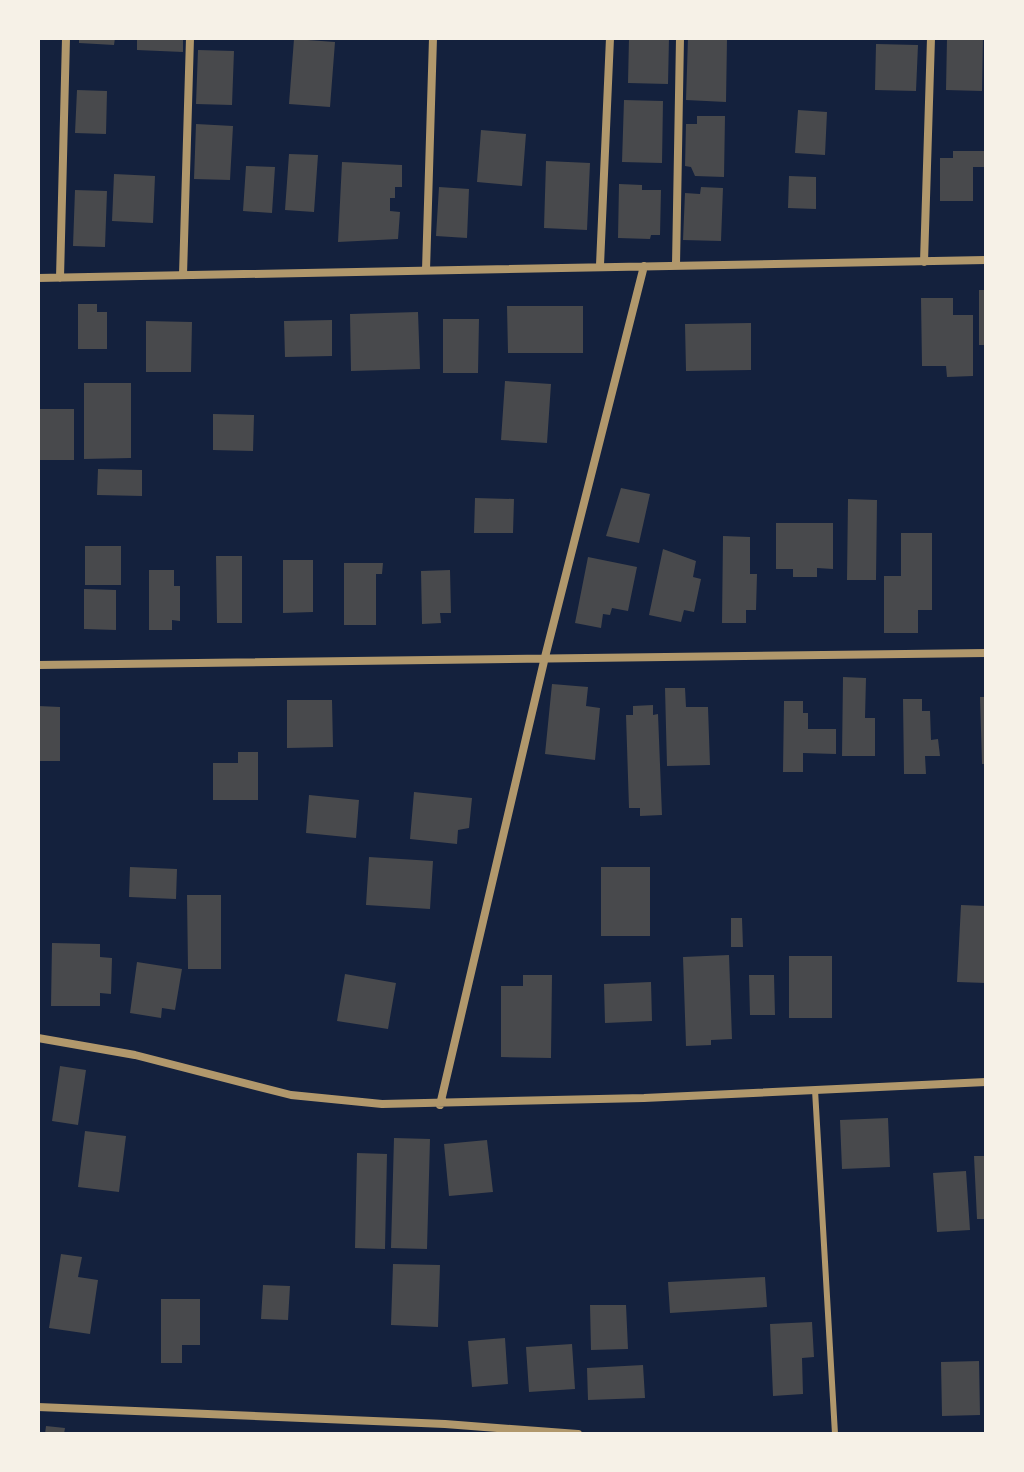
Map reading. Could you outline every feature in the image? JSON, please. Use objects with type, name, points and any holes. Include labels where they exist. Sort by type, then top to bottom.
[{"type":"street","points":[[60,278],[66,38]]},
{"type":"street","points":[[183,275],[190,38]]},
{"type":"street","points":[[426,270],[433,38]]},
{"type":"street","points":[[600,265],[610,38]]},
{"type":"street","points":[[676,265],[680,38]]},
{"type":"street","points":[[924,262],[931,38]]},
{"type":"street","points":[[38,278],[986,260]]},
{"type":"street","points":[[440,1105],[545,657],[644,266]]},
{"type":"street","points":[[38,665],[986,653]]},
{"type":"street","points":[[38,1038],[135,1055],[291,1095],[340,1102],[440,1105],[986,1082]]},
{"type":"street","points":[[38,1407],[445,1424],[578,1434]]},
{"type":"street","points":[[445,1424],[446,1434]]},
{"type":"lane","points":[[815,1090],[835,1434]]},
{"type":"building","points":[[79,38],[115,38],[114,45],[79,43]]},
{"type":"building","points":[[137,38],[183,38],[183,52],[137,50]]},
{"type":"building","points":[[629,38],[669,38],[668,84],[628,83]]},
{"type":"building","points":[[688,38],[727,39],[726,102],[686,100]]},
{"type":"building","points":[[947,38],[983,38],[982,91],[946,90]]},
{"type":"building","points":[[294,39],[335,42],[330,107],[289,104]]},
{"type":"building","points":[[876,44],[918,45],[916,91],[875,90]]},
{"type":"building","points":[[198,50],[234,51],[232,105],[196,104]]},
{"type":"building","points":[[77,90],[107,91],[106,134],[75,133]]},
{"type":"building","points":[[624,100],[663,101],[662,163],[622,162]]},
{"type":"building","points":[[798,110],[827,112],[825,155],[795,153]]},
{"type":"building","points":[[697,116],[725,116],[724,177],[695,176],[691,167],[685,166],[686,124],[697,124]]},
{"type":"building","points":[[196,124],[233,126],[230,180],[194,179]]},
{"type":"building","points":[[481,130],[526,134],[522,186],[477,182]]},
{"type":"building","points":[[953,151],[985,151],[985,167],[973,167],[973,201],[940,201],[940,158],[953,158]]},
{"type":"building","points":[[289,154],[318,155],[314,212],[285,210]]},
{"type":"building","points":[[546,161],[590,163],[587,230],[544,228]]},
{"type":"building","points":[[342,162],[402,165],[402,187],[395,187],[395,198],[390,198],[390,211],[400,212],[398,239],[338,242]]},
{"type":"building","points":[[246,166],[275,167],[272,213],[243,211]]},
{"type":"building","points":[[114,174],[155,176],[153,223],[112,221]]},
{"type":"building","points":[[789,176],[816,177],[816,209],[788,208]]},
{"type":"building","points":[[619,184],[642,185],[642,190],[661,190],[660,235],[651,235],[650,239],[618,238]]},
{"type":"building","points":[[439,187],[469,189],[467,238],[436,236]]},
{"type":"building","points":[[701,187],[723,188],[721,241],[683,240],[685,193],[700,194]]},
{"type":"building","points":[[75,190],[107,191],[105,247],[73,246]]},
{"type":"building","points":[[979,290],[986,290],[986,345],[979,345]]},
{"type":"building","points":[[921,298],[953,298],[953,315],[973,315],[973,376],[947,377],[946,366],[922,366]]},
{"type":"building","points":[[78,304],[97,304],[97,312],[107,312],[107,349],[78,349]]},
{"type":"building","points":[[507,306],[583,306],[583,353],[508,353]]},
{"type":"building","points":[[418,312],[420,369],[351,371],[350,314]]},
{"type":"building","points":[[443,319],[479,319],[478,373],[443,373]]},
{"type":"building","points":[[332,320],[332,356],[285,357],[284,321]]},
{"type":"building","points":[[146,321],[192,322],[191,372],[146,372]]},
{"type":"building","points":[[751,323],[751,370],[686,371],[685,324]]},
{"type":"building","points":[[505,381],[551,384],[547,443],[501,440]]},
{"type":"building","points":[[84,383],[131,383],[131,458],[84,459]]},
{"type":"building","points":[[38,409],[74,409],[74,460],[38,460]]},
{"type":"building","points":[[213,414],[254,415],[253,451],[213,450]]},
{"type":"building","points":[[98,469],[142,470],[142,496],[97,495]]},
{"type":"building","points":[[621,488],[650,494],[639,543],[606,536]]},
{"type":"building","points":[[475,498],[514,499],[513,533],[474,533]]},
{"type":"building","points":[[848,499],[877,500],[876,580],[847,580]]},
{"type":"building","points":[[776,523],[833,523],[833,569],[817,568],[817,577],[793,577],[793,569],[776,569]]},
{"type":"building","points":[[901,533],[932,533],[932,610],[918,610],[918,633],[884,633],[884,576],[901,576]]},
{"type":"building","points":[[723,536],[750,537],[750,574],[757,574],[756,610],[746,610],[746,623],[722,623]]},
{"type":"building","points":[[85,546],[121,546],[121,585],[85,585]]},
{"type":"building","points":[[663,549],[696,561],[693,577],[701,579],[694,612],[684,610],[681,622],[649,615]]},
{"type":"building","points":[[216,556],[242,556],[242,623],[217,623]]},
{"type":"building","points":[[588,557],[637,567],[628,611],[612,608],[610,615],[603,614],[601,628],[575,623]]},
{"type":"building","points":[[283,560],[313,560],[313,612],[283,613]]},
{"type":"building","points":[[344,563],[383,563],[382,574],[376,574],[376,625],[344,625]]},
{"type":"building","points":[[149,570],[174,570],[174,586],[180,586],[180,621],[172,620],[172,630],[149,630]]},
{"type":"building","points":[[450,570],[451,613],[440,613],[441,623],[422,624],[421,571]]},
{"type":"building","points":[[84,589],[116,590],[116,630],[84,629]]},
{"type":"building","points":[[843,677],[866,678],[865,718],[875,718],[875,756],[842,756]]},
{"type":"building","points":[[552,684],[588,687],[586,706],[600,708],[595,760],[545,754]]},
{"type":"building","points":[[665,688],[685,688],[686,707],[708,707],[710,765],[667,766]]},
{"type":"building","points":[[980,697],[986,697],[986,764],[982,764]]},
{"type":"building","points":[[903,699],[922,699],[922,711],[930,711],[931,740],[938,739],[940,756],[925,756],[926,774],[904,774]]},
{"type":"building","points":[[287,700],[332,700],[333,747],[287,748]]},
{"type":"building","points":[[784,701],[803,701],[803,713],[808,713],[808,729],[836,729],[836,754],[803,753],[803,772],[783,772]]},
{"type":"building","points":[[653,705],[653,715],[658,714],[662,815],[640,816],[640,808],[629,808],[626,715],[633,715],[633,706]]},
{"type":"building","points":[[38,706],[60,707],[60,761],[38,761]]},
{"type":"building","points":[[238,752],[258,752],[258,800],[213,800],[213,763],[238,763]]},
{"type":"building","points":[[414,792],[472,798],[469,828],[458,830],[457,844],[410,839]]},
{"type":"building","points":[[309,795],[359,800],[356,838],[306,833]]},
{"type":"building","points":[[369,857],[433,861],[430,909],[366,905]]},
{"type":"building","points":[[130,867],[177,869],[176,899],[129,897]]},
{"type":"building","points":[[601,867],[650,867],[650,936],[601,936]]},
{"type":"building","points":[[187,895],[221,895],[221,969],[188,969]]},
{"type":"building","points":[[961,905],[986,906],[986,983],[957,982]]},
{"type":"building","points":[[731,918],[742,918],[743,947],[731,947]]},
{"type":"building","points":[[52,943],[100,944],[100,957],[112,958],[111,994],[100,993],[100,1006],[51,1006]]},
{"type":"building","points":[[729,955],[732,1039],[711,1040],[711,1045],[686,1046],[683,957]]},
{"type":"building","points":[[789,956],[832,956],[832,1018],[789,1018]]},
{"type":"building","points":[[137,962],[182,969],[175,1010],[162,1008],[161,1018],[130,1013]]},
{"type":"building","points":[[345,974],[396,983],[388,1029],[337,1021]]},
{"type":"building","points":[[523,975],[552,975],[551,1058],[501,1057],[501,986],[523,986]]},
{"type":"building","points":[[749,975],[774,975],[775,1015],[750,1015]]},
{"type":"building","points":[[651,982],[652,1021],[605,1023],[604,984]]},
{"type":"building","points":[[60,1066],[86,1070],[78,1125],[52,1121]]},
{"type":"building","points":[[888,1118],[890,1167],[842,1169],[840,1120]]},
{"type":"building","points":[[85,1131],[126,1136],[119,1192],[78,1187]]},
{"type":"building","points":[[394,1138],[430,1139],[427,1249],[391,1248]]},
{"type":"building","points":[[487,1140],[493,1192],[449,1196],[444,1144]]},
{"type":"building","points":[[357,1153],[387,1154],[385,1249],[355,1248]]},
{"type":"building","points":[[974,1156],[986,1156],[986,1219],[977,1219]]},
{"type":"building","points":[[966,1171],[970,1230],[937,1232],[933,1173]]},
{"type":"building","points":[[61,1254],[82,1257],[78,1277],[98,1280],[90,1334],[49,1328]]},
{"type":"building","points":[[393,1264],[440,1265],[438,1327],[391,1325]]},
{"type":"building","points":[[765,1277],[767,1307],[670,1313],[668,1282]]},
{"type":"building","points":[[263,1285],[290,1286],[288,1320],[261,1319]]},
{"type":"building","points":[[161,1299],[200,1299],[200,1345],[182,1345],[182,1363],[161,1363]]},
{"type":"building","points":[[590,1305],[626,1305],[628,1349],[591,1350]]},
{"type":"building","points":[[812,1322],[814,1357],[802,1358],[803,1394],[773,1396],[770,1324]]},
{"type":"building","points":[[505,1338],[508,1384],[472,1387],[468,1341]]},
{"type":"building","points":[[572,1344],[575,1389],[529,1392],[526,1347]]},
{"type":"building","points":[[979,1361],[980,1415],[942,1416],[941,1362]]},
{"type":"building","points":[[643,1365],[645,1398],[588,1400],[587,1368]]},
{"type":"building","points":[[46,1426],[65,1428],[64,1434],[45,1434]]}]
